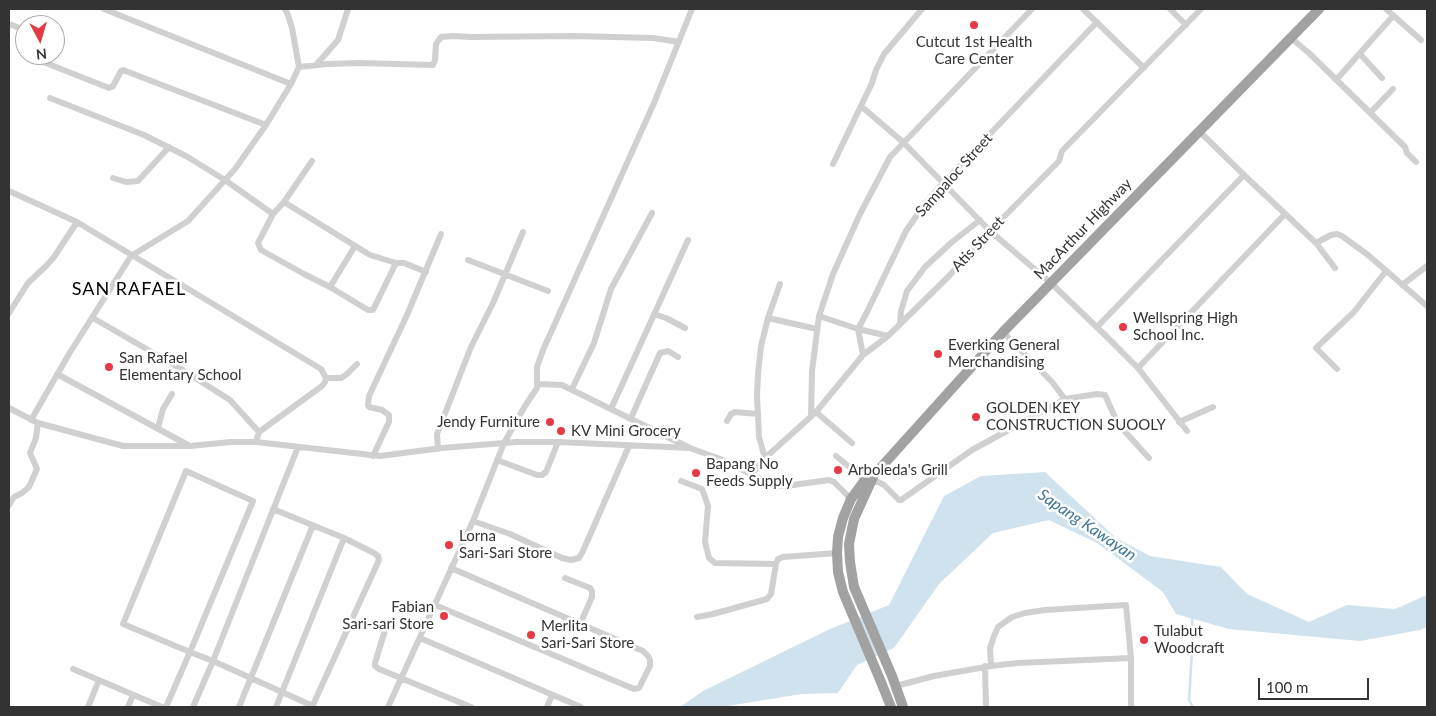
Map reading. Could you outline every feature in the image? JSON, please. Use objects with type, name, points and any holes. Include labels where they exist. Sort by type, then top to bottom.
[{"type":"highway","name":"MacArthur Highway","points":[[891,707],[843,592],[838,572],[838,537],[851,499],[1003,332],[1320,9]]},
{"type":"highway","name":"MacArthur Highway","points":[[870,479],[854,519],[849,544],[850,562],[854,587],[903,707]]},
{"type":"street","points":[[104,9],[291,84]]},
{"type":"street","points":[[9,505],[14,497],[29,487],[37,469],[30,453],[36,438],[35,421],[57,374],[132,256],[188,221],[235,169],[266,125],[291,84],[299,67],[292,28],[285,9]]},
{"type":"street","points":[[316,65],[338,40],[348,9]]},
{"type":"street","points":[[388,707],[473,521],[504,443],[537,388],[536,373],[543,350],[650,111],[692,9]]},
{"type":"street","points":[[833,164],[884,54],[922,9]]},
{"type":"street","points":[[852,443],[813,414],[812,371],[817,329],[819,316],[833,274],[860,214],[890,157],[1032,9]]},
{"type":"street","points":[[1083,9],[1144,68]]},
{"type":"street","points":[[1170,9],[1186,25]]},
{"type":"street","name":"Atis Street","points":[[751,475],[765,458],[813,414],[863,354],[888,336],[948,277],[1059,161],[1062,151],[1201,9]]},
{"type":"street","points":[[1386,9],[1421,40]]},
{"type":"street","points":[[1336,80],[1393,16]]},
{"type":"street","name":"Sampaloc Street","points":[[858,328],[906,231],[924,205],[1097,22]]},
{"type":"street","points":[[299,67],[359,64],[432,65],[435,60],[436,44],[441,37],[453,36],[653,38],[679,42]]},
{"type":"street","points":[[1291,38],[1370,113],[1405,148],[1406,153],[1416,162]]},
{"type":"street","points":[[1360,54],[1382,78]]},
{"type":"street","points":[[50,65],[109,88],[113,86],[123,70],[266,125]]},
{"type":"street","points":[[1370,113],[1393,90]]},
{"type":"street","points":[[50,98],[144,135],[169,147],[225,180],[273,214]]},
{"type":"street","points":[[861,106],[904,143],[990,231],[1052,284],[1097,327],[1138,368],[1187,432]]},
{"type":"street","points":[[1199,131],[1316,244],[1336,268]]},
{"type":"street","points":[[113,178],[126,182],[138,181],[169,147]]},
{"type":"street","points":[[312,162],[284,202],[273,214],[258,243],[261,250],[330,287],[364,308],[371,310],[373,310],[396,263]]},
{"type":"street","points":[[1097,327],[1244,175]]},
{"type":"street","points":[[9,191],[76,222],[321,369],[326,378]]},
{"type":"street","points":[[284,202],[370,255],[396,263],[404,263],[426,272]]},
{"type":"street","points":[[572,389],[594,343],[611,289],[652,213]]},
{"type":"street","points":[[1138,368],[1285,214]]},
{"type":"street","points":[[900,324],[901,310],[907,291],[925,267],[980,220]]},
{"type":"street","points":[[9,313],[28,283],[54,257],[76,222]]},
{"type":"street","points":[[438,449],[437,434],[471,347],[493,303],[523,232]]},
{"type":"street","points":[[373,456],[389,422],[389,415],[382,410],[369,407],[369,396],[442,234]]},
{"type":"street","points":[[1316,244],[1331,235],[1337,234],[1342,236],[1368,255],[1427,306]]},
{"type":"street","points":[[611,409],[688,240]]},
{"type":"street","points":[[330,287],[355,246]]},
{"type":"street","points":[[468,260],[548,291]]},
{"type":"street","points":[[1402,285],[1427,266]]},
{"type":"street","points":[[1337,370],[1316,348],[1354,312],[1386,271]]},
{"type":"street","points":[[765,458],[759,437],[756,395],[761,346],[768,318],[780,284]]},
{"type":"street","points":[[654,314],[676,322],[685,328]]},
{"type":"street","points":[[819,316],[888,336]]},
{"type":"street","points":[[93,318],[230,400],[259,432]]},
{"type":"street","points":[[768,318],[817,329]]},
{"type":"street","points":[[858,328],[863,354]]},
{"type":"street","points":[[1003,332],[1052,382],[1064,399]]},
{"type":"street","points":[[631,418],[660,353],[668,351],[678,357]]},
{"type":"street","points":[[326,378],[341,378],[357,364]]},
{"type":"street","points":[[57,374],[190,446]]},
{"type":"street","points":[[256,442],[259,432],[322,386],[326,378]]},
{"type":"street","points":[[538,384],[562,384],[690,448],[723,460],[772,485],[786,486],[829,480],[834,482],[851,499]]},
{"type":"street","points":[[158,428],[163,409],[172,394]]},
{"type":"street","points":[[836,456],[870,479],[884,485],[896,498],[901,500],[972,450],[1064,399],[1097,394],[1105,395],[1118,424],[1149,458]]},
{"type":"street","points":[[1179,422],[1213,407]]},
{"type":"street","points":[[9,408],[35,421],[123,446],[190,446],[231,442],[256,442],[373,456],[504,443],[558,442],[690,448]]},
{"type":"street","points":[[727,421],[731,414],[735,412],[758,414]]},
{"type":"street","points":[[497,460],[537,475],[542,475],[546,472],[558,442]]},
{"type":"street","points":[[473,521],[510,534],[562,558],[571,560],[579,558],[629,446]]},
{"type":"street","points":[[193,707],[298,447]]},
{"type":"street","points":[[166,707],[190,652],[253,501],[186,471],[123,624],[190,652],[213,661],[312,707],[379,560],[378,556],[374,553],[344,538],[274,509]]},
{"type":"street","points":[[681,481],[702,489],[708,506],[705,542],[710,558],[715,563],[776,564]]},
{"type":"street","points":[[239,707],[313,525]]},
{"type":"street","points":[[276,707],[344,538]]},
{"type":"street","points":[[697,617],[767,599],[771,594],[778,559],[837,553]]},
{"type":"street","points":[[435,605],[634,689],[639,688],[650,666],[648,656],[642,652],[451,568]]},
{"type":"street","points":[[565,578],[590,588],[592,591],[592,597],[580,624]]},
{"type":"street","points":[[986,707],[990,648],[998,627],[1012,617],[1025,612],[1126,605],[1131,658],[1130,707]]},
{"type":"street","points":[[386,627],[375,663],[378,669],[471,707]]},
{"type":"street","points":[[420,638],[581,707]]},
{"type":"street","points":[[894,681],[1018,663],[1131,658]]},
{"type":"street","points":[[72,669],[162,707]]},
{"type":"street","points":[[88,707],[99,680]]},
{"type":"street","points":[[128,707],[133,695]]},
{"type":"street","points":[[548,707],[552,695]]},
{"type":"water","name":"Sapang Kawayan","points":[[1045,472],[1116,538],[1150,556],[1221,567],[1247,594],[1309,622],[1347,605],[1395,609],[1427,595],[1427,627],[1420,630],[1360,641],[1229,629],[1176,614],[1163,592],[1112,554],[1097,543],[1049,520],[993,533],[939,584],[894,648],[857,665],[838,693],[802,694],[721,707],[680,707],[703,691],[828,630],[889,605],[944,496],[981,476]]},
{"type":"waterway","points":[[1192,618],[1193,635],[1189,700],[1193,707]]},
{"type":"place","name":"Cutcut 1st Health Care Center","points":[[974,25]]},
{"type":"place","name":"Wellspring High School Inc.","points":[[1123,327]]},
{"type":"place","name":"Everking General Merchandising","points":[[938,354]]},
{"type":"place","name":"San Rafael Elementary School","points":[[109,367]]},
{"type":"place","name":"GOLDEN KEY CONSTRUCTION SUOOLY","points":[[976,417]]},
{"type":"place","name":"Jendy Furniture","points":[[550,422]]},
{"type":"place","name":"KV Mini Grocery","points":[[561,431]]},
{"type":"place","name":"Arboleda's Grill","points":[[838,470]]},
{"type":"place","name":"Bapang No Feeds Supply","points":[[696,473]]},
{"type":"place","name":"Lorna Sari-Sari Store","points":[[449,545]]},
{"type":"place","name":"Fabian Sari-sari Store","points":[[444,616]]},
{"type":"place","name":"Merlita Sari-Sari Store","points":[[531,635]]},
{"type":"place","name":"Tulabut Woodcraft","points":[[1144,640]]},
{"type":"district","name":"SAN RAFAEL","points":[[129,289]]}]
